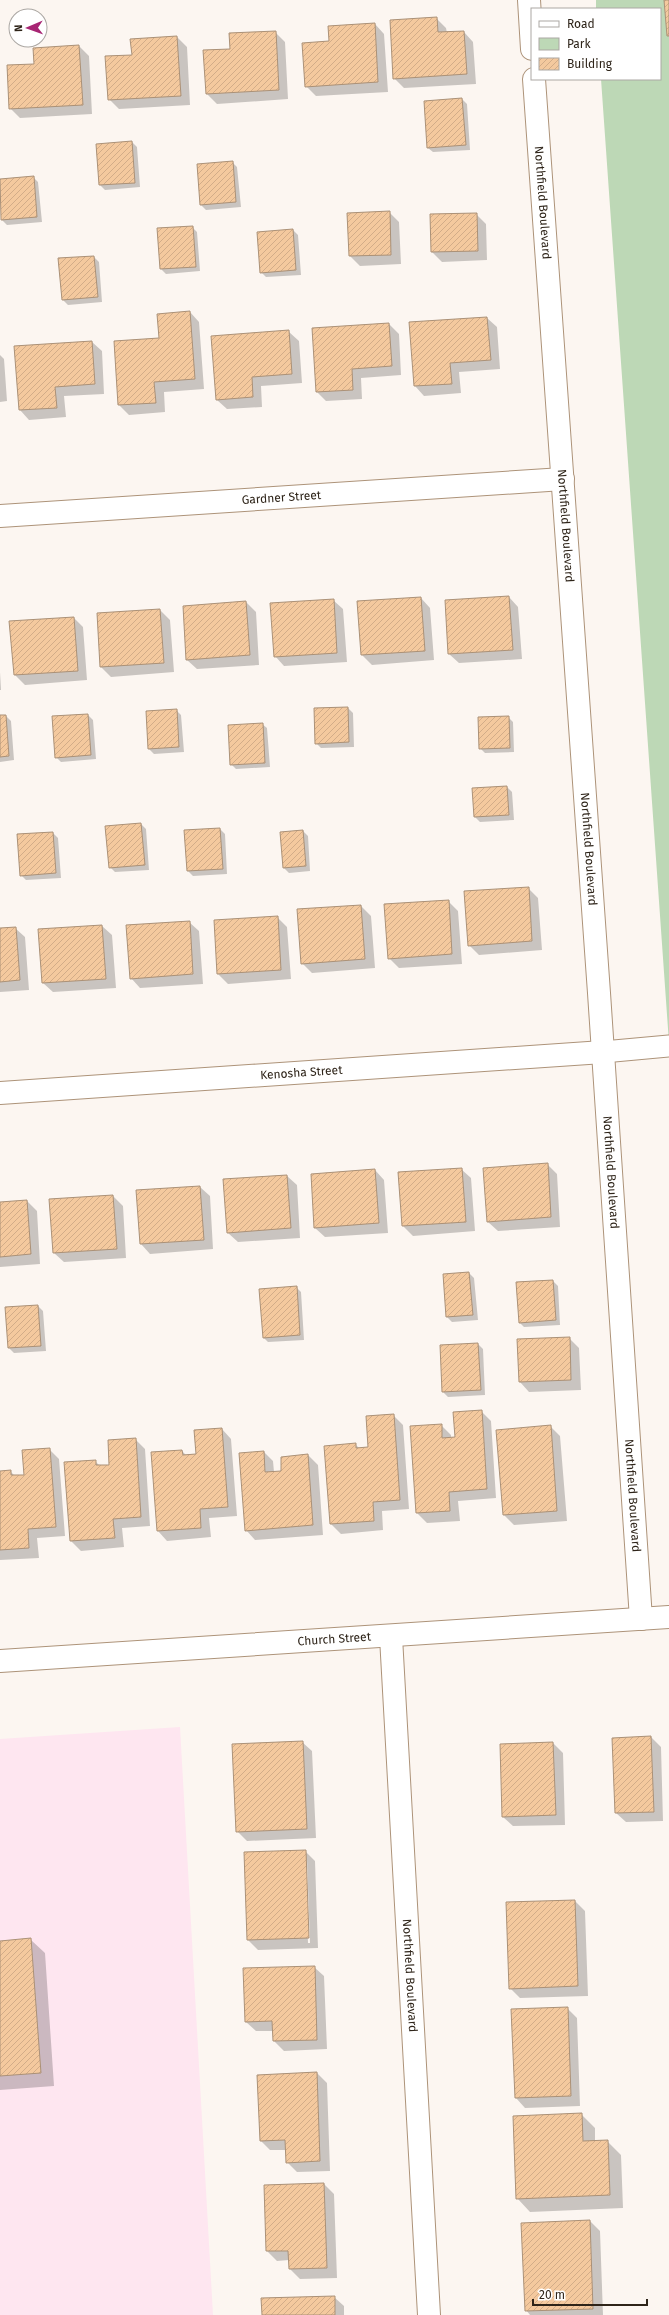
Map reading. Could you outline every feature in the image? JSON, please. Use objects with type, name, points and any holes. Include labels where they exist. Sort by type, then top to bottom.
[{"type":"street","points":[[529,0],[531,33]]},
{"type":"street","name":"Northfield Boulevard","points":[[534,80],[603,1052],[641,1619]]},
{"type":"street","name":"Gardner Street","points":[[0,516],[562,480]]},
{"type":"street","name":"Kenosha Street","points":[[0,1093],[603,1052]]},
{"type":"street","name":"Church Street","points":[[0,1661],[391,1637],[669,1617]]},
{"type":"street","name":"Northfield Boulevard","points":[[391,1637],[429,2315]]},
{"type":"lane","points":[[603,1052],[669,1046]]},
{"type":"shaded area","points":[[180,1727],[213,2315],[0,2315],[0,1739]]},
{"type":"green space","points":[[596,0],[669,0],[669,1043],[601,80],[661,80],[661,8],[596,8]]},
{"type":"building","points":[[664,0],[669,0],[669,36],[667,36]]},
{"type":"building","points":[[437,17],[438,32],[464,31],[467,74],[393,79],[390,20]]},
{"type":"building","points":[[375,23],[378,82],[305,87],[302,43],[329,41],[328,26]]},
{"type":"building","points":[[276,31],[279,90],[206,94],[203,50],[230,49],[229,33]]},
{"type":"building","points":[[177,36],[181,96],[108,100],[105,56],[132,55],[130,39]]},
{"type":"building","points":[[79,45],[83,105],[9,109],[7,65],[34,64],[33,48]]},
{"type":"building","points":[[462,98],[466,145],[427,148],[424,101]]},
{"type":"building","points":[[132,141],[135,183],[99,185],[96,144]]},
{"type":"building","points":[[233,161],[236,202],[200,205],[197,164]]},
{"type":"building","points":[[34,176],[37,217],[1,220],[0,179]]},
{"type":"building","points":[[390,211],[391,255],[349,256],[347,213]]},
{"type":"building","points":[[477,213],[478,251],[431,252],[430,214]]},
{"type":"building","points":[[193,226],[196,267],[160,269],[157,228]]},
{"type":"building","points":[[293,229],[296,270],[260,273],[257,232]]},
{"type":"building","points":[[94,256],[98,297],[62,300],[58,258]]},
{"type":"building","points":[[190,311],[195,379],[154,382],[156,403],[118,405],[114,341],[159,338],[157,314]]},
{"type":"building","points":[[487,317],[491,360],[450,363],[452,384],[414,386],[409,322]]},
{"type":"building","points":[[389,323],[392,366],[352,369],[353,390],[316,392],[312,328]]},
{"type":"building","points":[[289,330],[292,374],[252,377],[253,397],[216,400],[211,336]]},
{"type":"building","points":[[92,341],[95,384],[55,387],[57,408],[19,410],[14,346]]},
{"type":"building","points":[[509,596],[513,650],[448,654],[445,600]]},
{"type":"building","points":[[421,597],[425,651],[361,655],[357,601]]},
{"type":"building","points":[[334,599],[337,653],[274,657],[270,603]]},
{"type":"building","points":[[246,601],[250,655],[186,660],[183,606]]},
{"type":"building","points":[[160,609],[164,663],[100,667],[97,613]]},
{"type":"building","points":[[74,617],[78,671],[14,675],[9,621]]},
{"type":"building","points":[[348,707],[349,742],[315,744],[314,708]]},
{"type":"building","points":[[177,709],[179,747],[148,749],[146,711]]},
{"type":"building","points":[[88,714],[91,755],[55,758],[52,716]]},
{"type":"building","points":[[0,715],[6,715],[9,756],[0,757]]},
{"type":"building","points":[[509,716],[510,748],[479,749],[478,717]]},
{"type":"building","points":[[263,723],[265,763],[230,765],[228,725]]},
{"type":"building","points":[[507,786],[509,815],[474,817],[472,788]]},
{"type":"building","points":[[141,823],[145,865],[109,868],[105,826]]},
{"type":"building","points":[[220,828],[223,869],[187,871],[184,830]]},
{"type":"building","points":[[303,830],[306,866],[283,868],[280,832]]},
{"type":"building","points":[[53,832],[56,873],[20,876],[17,834]]},
{"type":"building","points":[[529,887],[532,941],[468,946],[464,891]]},
{"type":"building","points":[[449,900],[452,954],[388,959],[384,904]]},
{"type":"building","points":[[361,905],[365,959],[301,964],[297,909]]},
{"type":"building","points":[[278,916],[281,970],[217,974],[214,920]]},
{"type":"building","points":[[190,921],[193,974],[130,979],[126,925]]},
{"type":"building","points":[[102,925],[106,979],[42,983],[38,929]]},
{"type":"building","points":[[16,927],[20,980],[0,982],[0,928]]},
{"type":"building","points":[[548,1163],[551,1217],[487,1222],[483,1168]]},
{"type":"building","points":[[462,1168],[466,1222],[402,1226],[398,1172]]},
{"type":"building","points":[[375,1169],[379,1223],[314,1228],[311,1174]]},
{"type":"building","points":[[287,1175],[291,1228],[227,1233],[223,1179]]},
{"type":"building","points":[[200,1186],[204,1240],[140,1244],[136,1190]]},
{"type":"building","points":[[113,1195],[117,1249],[53,1253],[49,1199]]},
{"type":"building","points":[[27,1200],[31,1254],[0,1257],[0,1202]]},
{"type":"building","points":[[469,1272],[473,1315],[446,1317],[443,1274]]},
{"type":"building","points":[[553,1280],[556,1320],[519,1323],[516,1282]]},
{"type":"building","points":[[297,1286],[300,1335],[263,1338],[259,1289]]},
{"type":"building","points":[[38,1305],[41,1346],[8,1348],[5,1307]]},
{"type":"building","points":[[570,1337],[571,1380],[519,1382],[517,1339]]},
{"type":"building","points":[[478,1343],[481,1390],[442,1392],[440,1345]]},
{"type":"building","points":[[482,1410],[487,1489],[449,1492],[450,1511],[416,1513],[410,1426],[442,1424],[442,1438],[455,1437],[453,1412]]},
{"type":"building","points":[[394,1414],[400,1500],[373,1502],[374,1521],[330,1524],[324,1446],[356,1443],[356,1448],[368,1447],[366,1416]]},
{"type":"building","points":[[551,1425],[557,1511],[503,1515],[496,1430]]},
{"type":"building","points":[[222,1428],[228,1507],[200,1509],[201,1528],[157,1531],[151,1452],[182,1450],[183,1455],[196,1454],[194,1430]]},
{"type":"building","points":[[136,1438],[141,1517],[113,1519],[115,1538],[70,1541],[64,1462],[96,1460],[96,1465],[109,1465],[108,1440]]},
{"type":"building","points":[[50,1448],[56,1527],[28,1529],[29,1548],[0,1550],[0,1471],[11,1470],[11,1475],[24,1475],[22,1450]]},
{"type":"building","points":[[264,1451],[265,1472],[281,1471],[281,1457],[308,1454],[313,1525],[245,1531],[239,1453]]},
{"type":"building","points":[[651,1736],[654,1812],[615,1813],[612,1738]]},
{"type":"building","points":[[303,1741],[307,1829],[236,1832],[232,1744]]},
{"type":"building","points":[[553,1742],[556,1815],[502,1817],[500,1744]]},
{"type":"building","points":[[306,1850],[309,1938],[247,1940],[244,1852]]},
{"type":"building","points":[[575,1900],[578,1986],[509,1989],[506,1902]]},
{"type":"building","points":[[31,1938],[41,2073],[0,2076],[0,1941]]},
{"type":"building","points":[[315,1966],[317,2040],[273,2041],[272,2021],[245,2022],[243,1968]]},
{"type":"building","points":[[568,2007],[571,2096],[515,2098],[511,2009]]},
{"type":"building","points":[[317,2072],[320,2161],[286,2163],[285,2140],[260,2141],[257,2075]]},
{"type":"building","points":[[582,2113],[583,2141],[608,2140],[610,2195],[516,2199],[513,2116]]},
{"type":"building","points":[[324,2183],[327,2268],[289,2269],[288,2251],[266,2251],[264,2185]]},
{"type":"building","points":[[590,2220],[593,2309],[525,2311],[521,2223]]},
{"type":"building","points":[[335,2296],[335,2315],[262,2315],[261,2298]]}]
